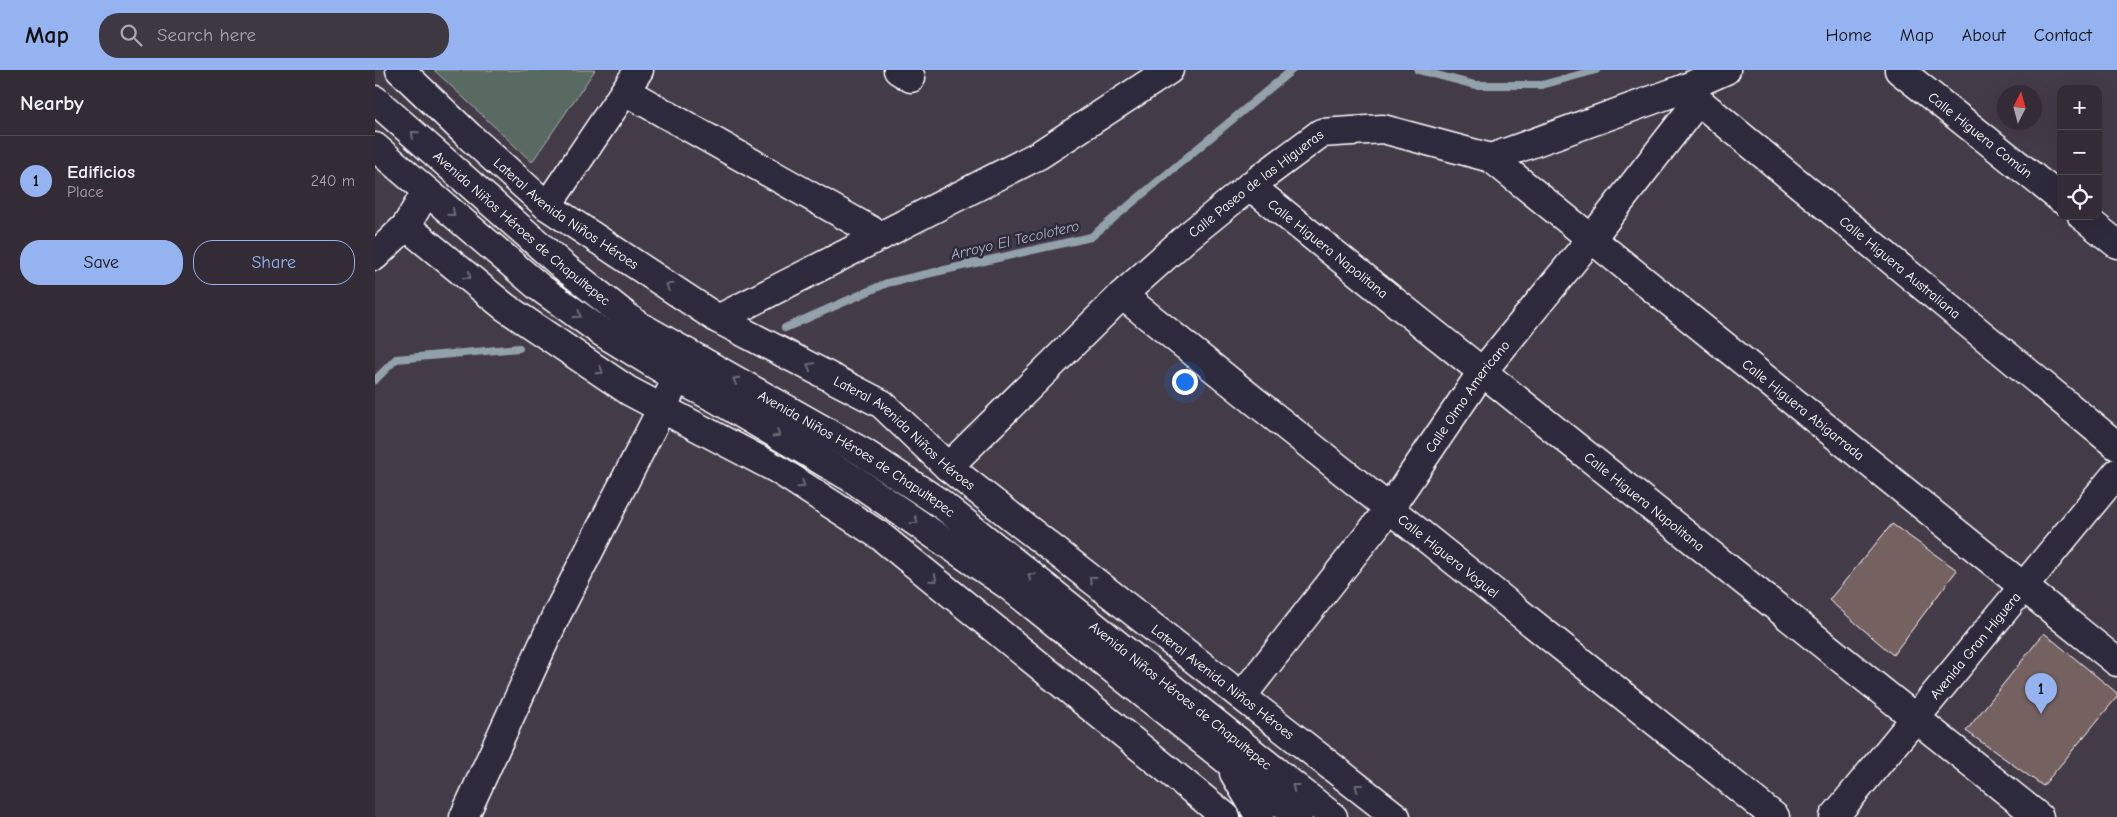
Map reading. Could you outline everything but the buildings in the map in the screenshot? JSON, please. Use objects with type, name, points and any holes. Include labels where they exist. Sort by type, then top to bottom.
[{"type":"street","name":"Lateral Avenida Niños Héroes","points":[[400,70],[469,136],[547,206],[718,319],[882,404],[948,467],[1396,817]]},
{"type":"street","points":[[718,319],[1039,156],[1169,70]]},
{"type":"street","points":[[1491,158],[1691,95],[1726,70]]},
{"type":"street","name":"Calle Higuera Común","points":[[1899,70],[2057,196]]},
{"type":"street","points":[[547,206],[632,81],[881,236]]},
{"type":"street","name":"Calle Olmo Americano","points":[[1242,696],[1389,509],[1481,372],[1591,239],[1691,95]]},
{"type":"street","name":"Calle Higuera Australiana","points":[[1691,95],[2117,446]]},
{"type":"street","name":"Avenida Niños Héroes de Chapultepec","points":[[375,100],[563,266],[636,324],[864,454],[939,503],[1333,817]]},
{"type":"street","name":"Calle Paseo de las Higueras","points":[[948,467],[1122,296],[1187,237],[1321,132],[1383,129],[1491,158]]},
{"type":"street","name":"Avenida Niños Héroes de Chapultepec","points":[[375,147],[539,287],[600,331],[677,378],[853,478],[1009,586],[1298,817]]},
{"type":"street","name":"Calle Higuera Abigarrada","points":[[1491,158],[2117,662]]},
{"type":"street","name":"Calle Higuera Napolitana","points":[[1250,186],[2039,817]]},
{"type":"street","points":[[375,256],[406,226],[426,192]]},
{"type":"street","points":[[2087,220],[2117,244]]},
{"type":"street","points":[[406,226],[505,307],[629,391],[777,469],[879,535],[1226,817]]},
{"type":"street","name":"Calle Higuera Voguel","points":[[1122,296],[1775,817]]},
{"type":"street","points":[[464,817],[556,616],[690,354]]},
{"type":"street","name":"Avenida Gran Higuera","points":[[1834,817],[2117,473]]},
{"type":"street","points":[[879,535],[1009,586]]},
{"type":"street","points":[[1115,596],[1172,689]]},
{"type":"street","points":[[1225,759],[1260,817]]},
{"type":"green space","points":[[434,70],[595,70],[532,162]]},
{"type":"waterway","name":"Arroyo El Tecolotero","points":[[785,328],[887,283],[1091,237],[1292,70]]},
{"type":"waterway","name":"Arroyo El Tecolotero","points":[[1418,70],[1475,85],[1542,85],[1596,70]]},
{"type":"waterway","name":"Arroyo El Tecolotero","points":[[375,380],[396,359],[519,348]]},
{"type":"place","name":"Edificios","points":[[2041,714]]}]
